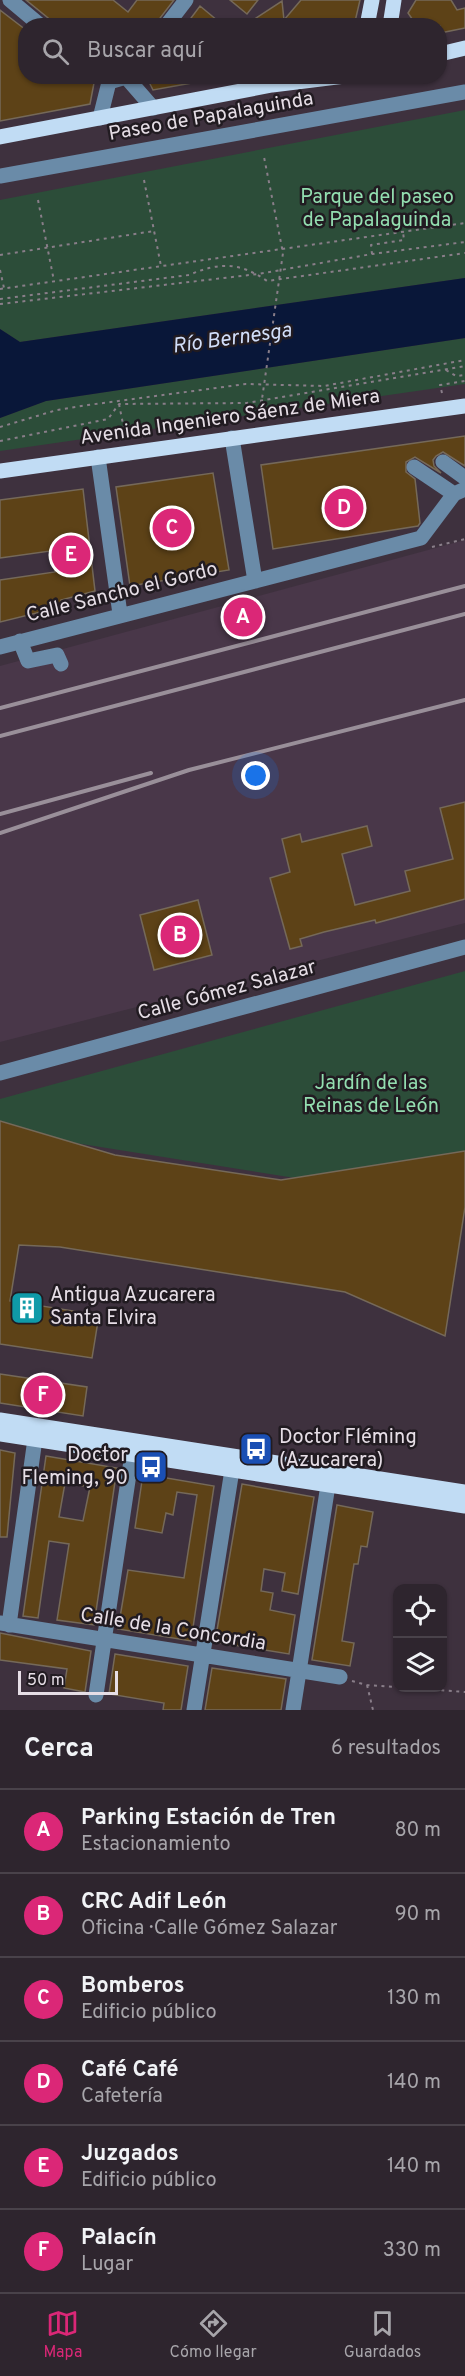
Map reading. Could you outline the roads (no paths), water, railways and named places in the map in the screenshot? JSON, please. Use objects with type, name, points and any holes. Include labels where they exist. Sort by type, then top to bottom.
[{"type":"main road","points":[[369,18],[372,0]]},
{"type":"main road","points":[[392,18],[395,3]]},
{"type":"main road","points":[[0,137],[279,84]]},
{"type":"main road","name":"Avenida Ingeniero Sáenz de Miera","points":[[0,471],[465,406]]},
{"type":"main road","points":[[0,1420],[465,1492]]},
{"type":"main road","points":[[0,1434],[465,1506]]},
{"type":"street","points":[[172,18],[186,0]]},
{"type":"street","points":[[14,1],[32,18]]},
{"type":"street","points":[[100,118],[105,84]]},
{"type":"street","points":[[133,84],[153,108]]},
{"type":"street","name":"Paseo de Papalaguinda","points":[[0,176],[465,92]]},
{"type":"street","points":[[232,438],[255,581]]},
{"type":"street","points":[[98,457],[120,614]]},
{"type":"street","points":[[455,463],[465,478]]},
{"type":"street","points":[[420,465],[460,491]]},
{"type":"street","name":"Calle Sancho el Gordo","points":[[0,647],[120,614],[421,538],[460,491]]},
{"type":"street","points":[[20,641],[28,661],[57,655],[61,664]]},
{"type":"street","name":"Calle Gómez Salazar","points":[[0,1074],[465,947]]},
{"type":"street","points":[[5,1624],[35,1439]]},
{"type":"street","points":[[96,1695],[132,1454]]},
{"type":"street","points":[[194,1710],[232,1470]]},
{"type":"street","points":[[293,1710],[328,1485]]},
{"type":"street","name":"Calle de la Concordia","points":[[5,1624],[340,1677]]},
{"type":"water","name":"Río Bernesga","points":[[465,278],[465,338],[46,401],[0,418],[0,329],[20,342]]},
{"type":"railway","points":[[0,708],[465,586]]},
{"type":"railway","points":[[0,736],[465,614]]},
{"type":"railway","points":[[0,833],[189,770],[465,700]]},
{"type":"railway","points":[[0,814],[151,773]]},
{"type":"place","name":"Café Café","points":[[344,508]]},
{"type":"place","name":"Bomberos","points":[[172,528]]},
{"type":"place","name":"Juzgados","points":[[71,555]]},
{"type":"place","name":"Parking Estación de Tren","points":[[243,617]]},
{"type":"place","name":"CRC Adif León","points":[[180,935]]},
{"type":"place","name":"Antigua Azucarera Santa Elvira","points":[[27,1308]]},
{"type":"place","name":"Palacín","points":[[43,1395]]},
{"type":"place","name":"Doctor Fléming (Azucarera)","points":[[256,1449]]},
{"type":"place","name":"Doctor Fleming, 90","points":[[151,1467]]},
{"type":"park label","name":"Parque del paseo de Papalaguinda","points":[[377,210]]},
{"type":"park label","name":"Jardín de las Reinas de León","points":[[371,1096]]}]
